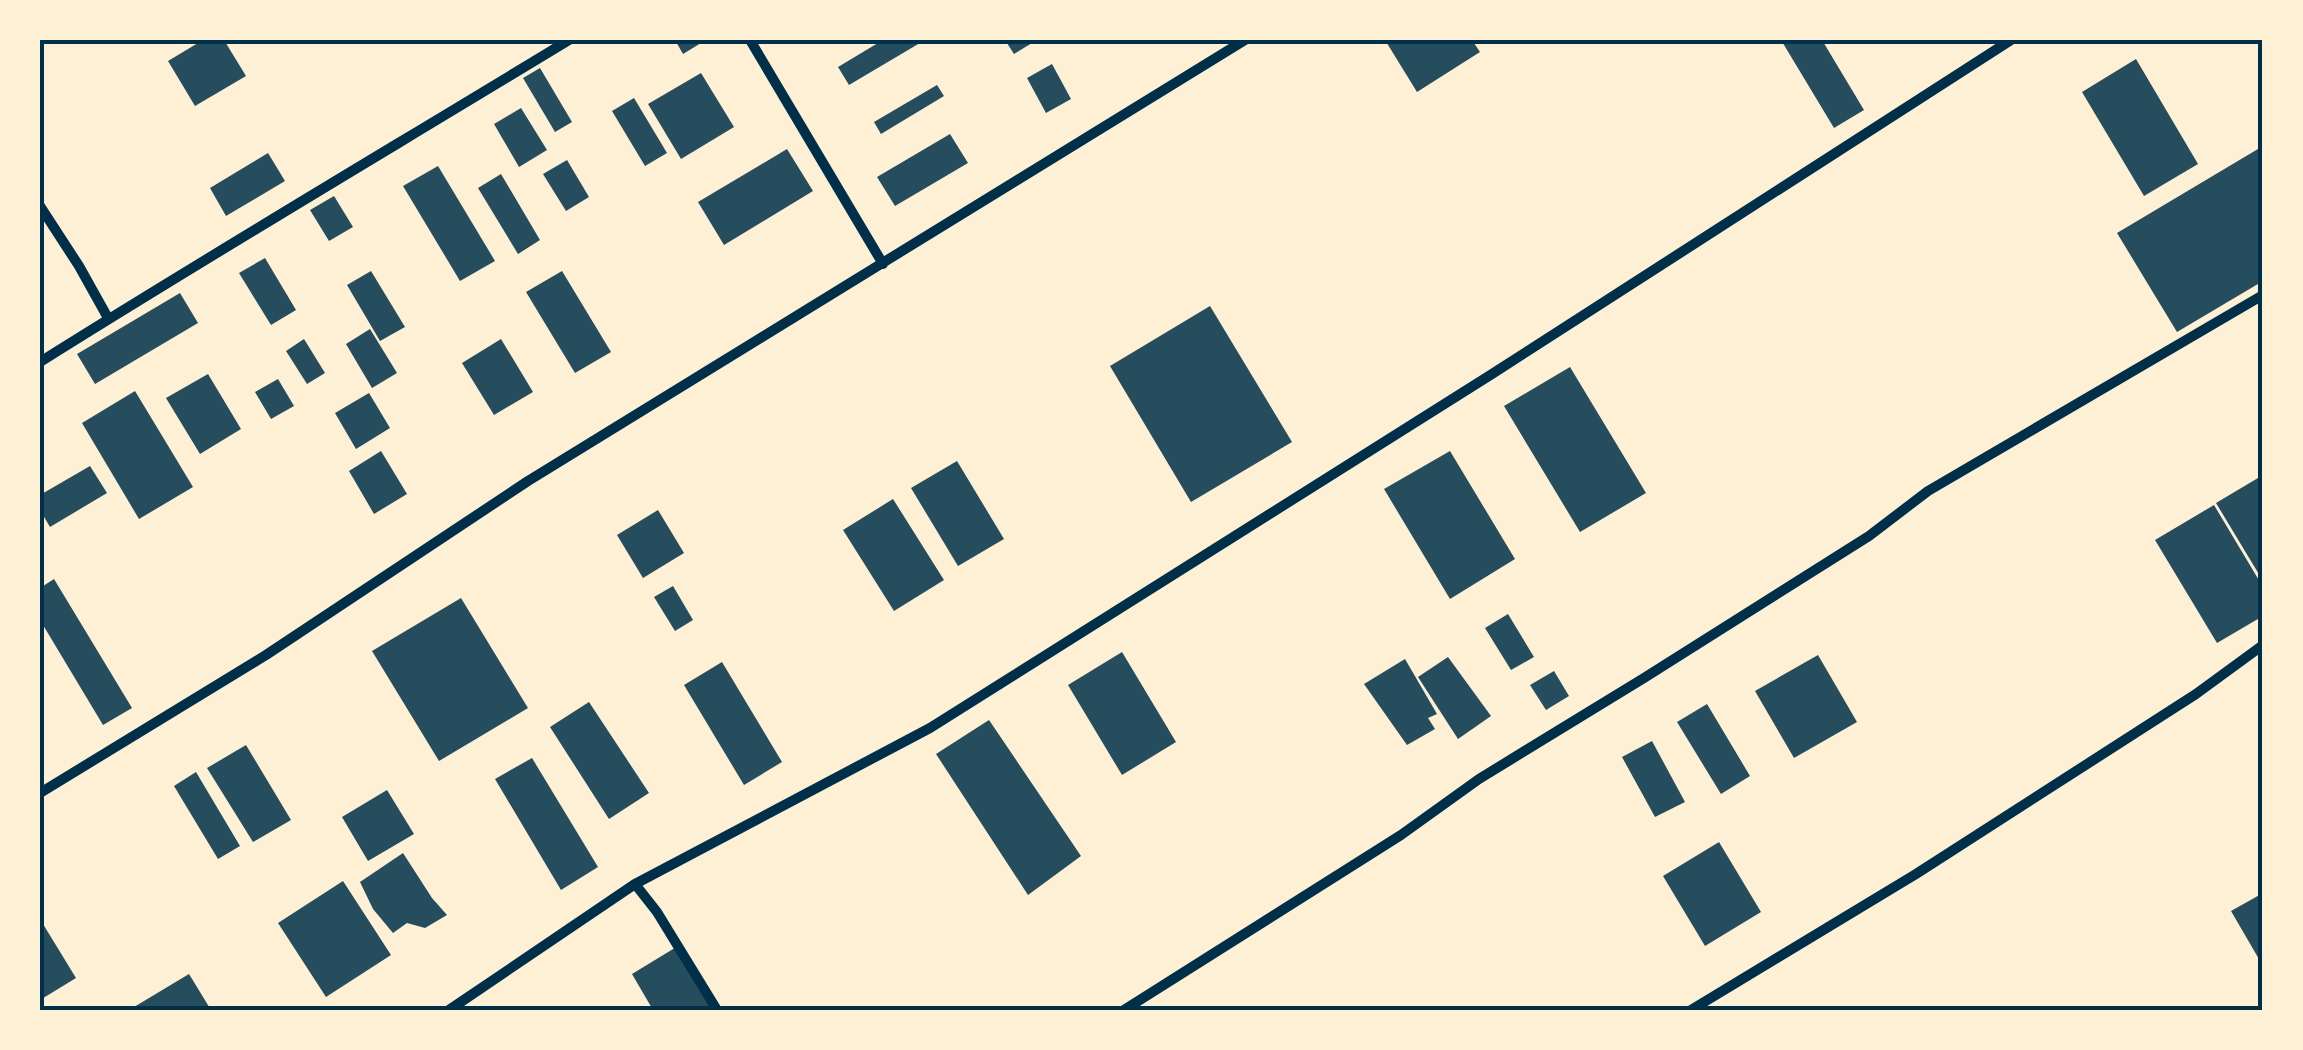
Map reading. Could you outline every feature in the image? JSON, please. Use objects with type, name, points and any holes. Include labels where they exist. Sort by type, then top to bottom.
[{"type":"street","points":[[40,362],[570,40]]},
{"type":"street","points":[[750,40],[884,264]]},
{"type":"street","points":[[40,793],[266,654],[528,481],[1245,40]]},
{"type":"street","points":[[449,1010],[635,884],[930,728],[1492,374],[2011,40]]},
{"type":"street","points":[[40,206],[108,318]]},
{"type":"street","points":[[1124,1010],[1402,836],[1479,780],[1869,536],[1928,491],[2263,295]]},
{"type":"street","points":[[1691,1010],[1916,874],[2196,694],[2263,645]]},
{"type":"street","points":[[635,884],[657,912],[717,1010]]},
{"type":"building","points":[[203,40],[224,40],[246,76],[195,106],[168,61]]},
{"type":"building","points":[[675,40],[706,40],[683,54]]},
{"type":"building","points":[[883,40],[925,40],[849,85],[838,67]]},
{"type":"building","points":[[1005,40],[1037,40],[1014,54]]},
{"type":"building","points":[[1385,40],[1472,40],[1480,52],[1417,92]]},
{"type":"building","points":[[1781,40],[1822,40],[1864,110],[1834,128]]},
{"type":"building","points":[[2136,59],[2198,164],[2144,196],[2082,92]]},
{"type":"building","points":[[1052,64],[1071,99],[1046,113],[1027,78]]},
{"type":"building","points":[[540,68],[572,122],[555,132],[523,78]]},
{"type":"building","points":[[701,73],[734,127],[681,159],[648,104]]},
{"type":"building","points":[[937,85],[944,96],[881,134],[874,122]]},
{"type":"building","points":[[634,98],[667,153],[645,166],[612,111]]},
{"type":"building","points":[[521,108],[547,150],[519,167],[494,124]]},
{"type":"building","points":[[950,134],[968,163],[895,206],[877,177]]},
{"type":"building","points":[[2263,146],[2263,281],[2177,332],[2117,233]]},
{"type":"building","points":[[787,149],[813,191],[724,245],[698,202]]},
{"type":"building","points":[[268,153],[285,181],[226,216],[210,188]]},
{"type":"building","points":[[567,160],[589,197],[566,211],[543,174]]},
{"type":"building","points":[[438,166],[495,261],[460,281],[403,186]]},
{"type":"building","points":[[501,174],[540,240],[518,254],[478,188]]},
{"type":"building","points":[[334,196],[353,227],[329,241],[310,210]]},
{"type":"building","points":[[265,258],[296,310],[271,325],[239,273]]},
{"type":"building","points":[[371,271],[405,327],[380,341],[347,285]]},
{"type":"building","points":[[562,271],[611,352],[575,373],[526,292]]},
{"type":"building","points":[[180,293],[198,323],[95,384],[77,354]]},
{"type":"building","points":[[1210,306],[1292,442],[1191,502],[1110,366]]},
{"type":"building","points":[[370,329],[397,373],[372,388],[346,344]]},
{"type":"building","points":[[304,339],[325,373],[307,384],[286,351]]},
{"type":"building","points":[[501,339],[533,392],[494,415],[462,363]]},
{"type":"building","points":[[1570,367],[1646,493],[1580,532],[1504,406]]},
{"type":"building","points":[[208,374],[241,429],[200,454],[166,398]]},
{"type":"building","points":[[278,379],[294,406],[271,419],[255,392]]},
{"type":"building","points":[[135,391],[193,487],[139,519],[82,423]]},
{"type":"building","points":[[369,393],[390,428],[356,449],[335,413]]},
{"type":"building","points":[[381,451],[407,494],[374,514],[349,471]]},
{"type":"building","points":[[1450,451],[1515,559],[1450,599],[1384,489]]},
{"type":"building","points":[[957,461],[1004,539],[958,566],[911,488]]},
{"type":"building","points":[[90,466],[107,493],[50,527],[40,510],[40,495]]},
{"type":"building","points":[[2258,478],[2263,487],[2263,581],[2216,503]]},
{"type":"building","points":[[893,499],[944,580],[894,611],[843,530]]},
{"type":"building","points":[[2214,505],[2263,587],[2263,616],[2217,643],[2155,540]]},
{"type":"building","points":[[658,510],[684,553],[643,578],[617,535]]},
{"type":"building","points":[[54,579],[132,708],[103,725],[40,620],[40,588]]},
{"type":"building","points":[[673,586],[693,620],[675,631],[654,597]]},
{"type":"building","points":[[461,598],[528,708],[439,761],[372,651]]},
{"type":"building","points":[[1508,614],[1534,657],[1511,670],[1485,628]]},
{"type":"building","points":[[1122,652],[1176,742],[1122,775],[1068,685]]},
{"type":"building","points":[[1818,655],[1857,722],[1794,758],[1755,691]]},
{"type":"building","points":[[1448,657],[1491,716],[1458,739],[1418,677]]},
{"type":"building","points":[[1405,659],[1437,714],[1428,718],[1435,729],[1407,745],[1364,684]]},
{"type":"building","points":[[722,662],[782,762],[744,785],[684,685]]},
{"type":"building","points":[[1554,671],[1569,696],[1546,710],[1530,685]]},
{"type":"building","points":[[589,702],[649,793],[609,819],[550,727]]},
{"type":"building","points":[[1707,704],[1750,776],[1721,794],[1677,722]]},
{"type":"building","points":[[989,720],[1081,856],[1028,895],[936,754]]},
{"type":"building","points":[[1652,741],[1685,802],[1655,817],[1622,757]]},
{"type":"building","points":[[246,745],[291,820],[253,842],[207,768]]},
{"type":"building","points":[[532,758],[598,867],[561,890],[495,779]]},
{"type":"building","points":[[196,772],[240,846],[218,859],[174,786]]},
{"type":"building","points":[[387,790],[414,834],[368,861],[342,817]]},
{"type":"building","points":[[1719,842],[1761,912],[1705,946],[1663,876]]},
{"type":"building","points":[[403,853],[447,915],[425,928],[407,923],[393,933],[373,909],[360,882]]},
{"type":"building","points":[[343,881],[391,955],[326,997],[278,923]]},
{"type":"building","points":[[2263,893],[2263,966],[2231,911]]},
{"type":"building","points":[[43,924],[76,978],[40,1000],[40,926]]},
{"type":"building","points":[[678,946],[716,1010],[653,1010],[632,974]]},
{"type":"building","points":[[189,974],[211,1010],[129,1010]]}]
